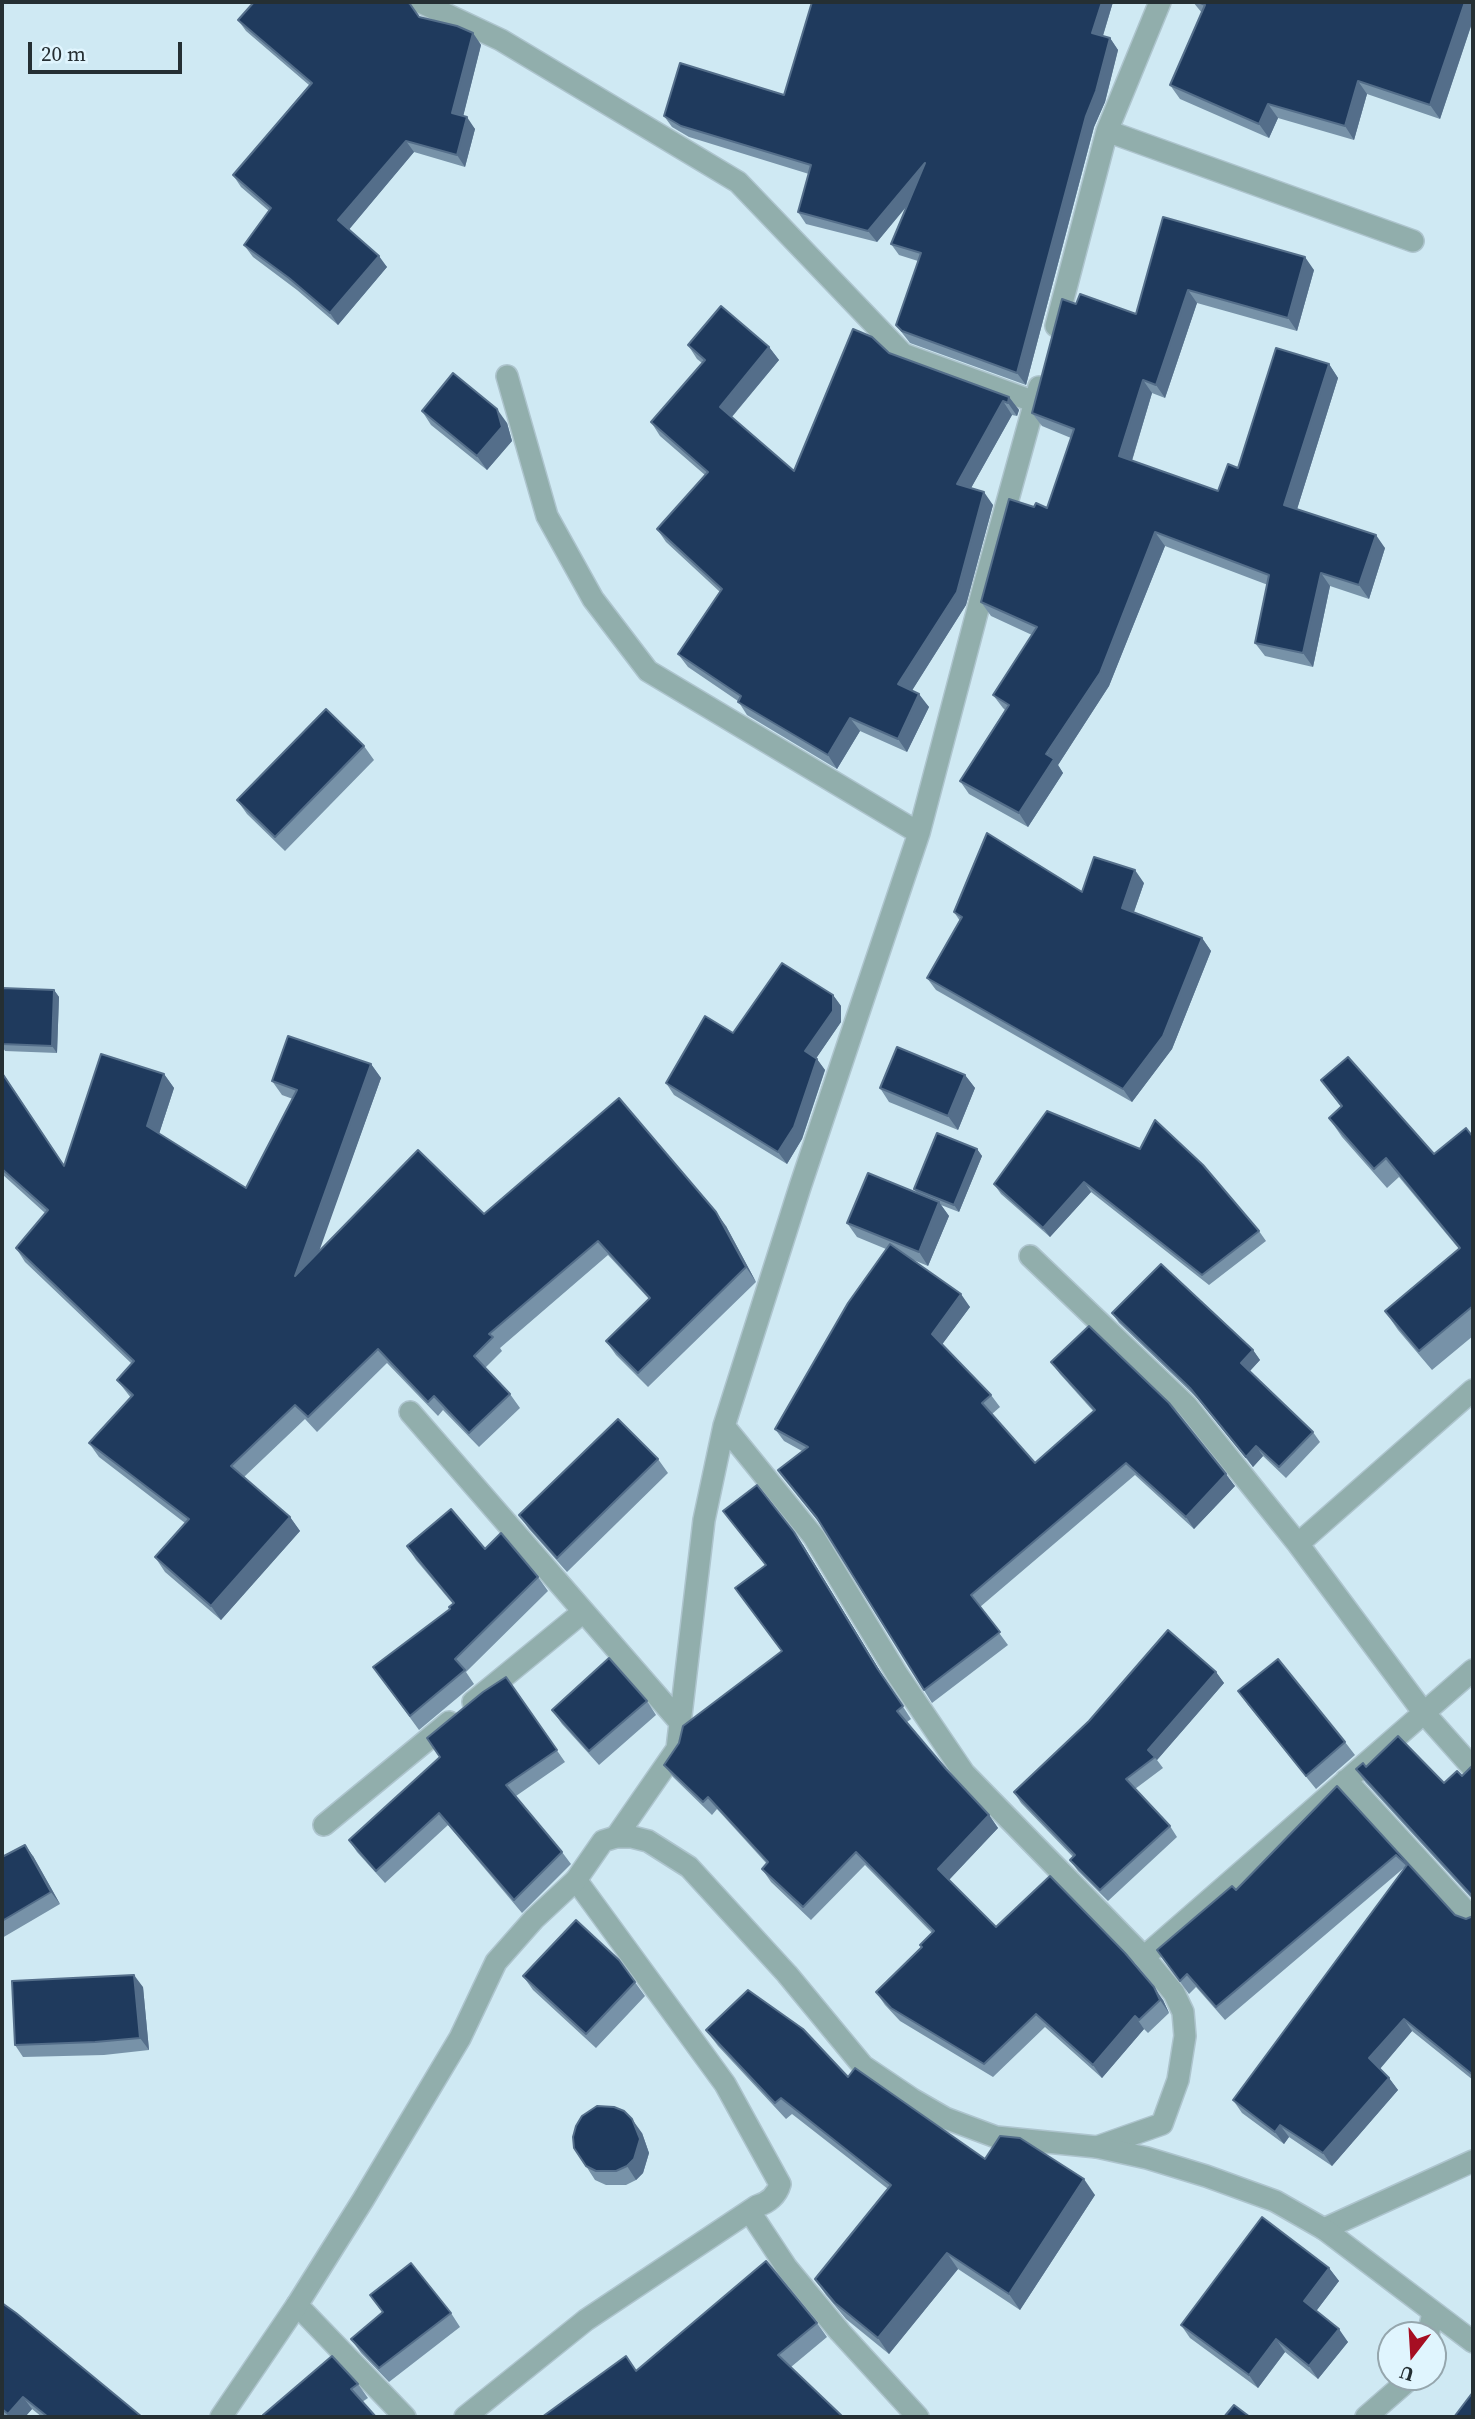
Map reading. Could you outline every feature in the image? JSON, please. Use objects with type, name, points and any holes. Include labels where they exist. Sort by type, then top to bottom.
[{"type":"street","points":[[420,2],[501,40],[738,182],[903,354],[1035,402]]},
{"type":"street","points":[[615,1837],[677,1749],[704,1520],[724,1426],[800,1187],[919,833],[1107,131],[1160,2]]},
{"type":"street","points":[[1107,131],[1413,241]]},
{"type":"street","points":[[507,376],[547,516],[593,599],[648,671],[919,833]]},
{"type":"street","points":[[1030,1256],[1187,1406],[1298,1544],[1424,1713],[1473,1768]]},
{"type":"street","points":[[1298,1544],[1473,1390]]},
{"type":"street","points":[[410,1412],[679,1721]]},
{"type":"street","points":[[724,1426],[814,1537],[897,1674],[964,1773],[1144,1958],[1174,1993],[1183,2012],[1185,2036],[1178,2080],[1162,2124],[1097,2147]]},
{"type":"street","points":[[324,1825],[583,1612]]},
{"type":"street","points":[[1144,1958],[1473,1670]]},
{"type":"street","points":[[1346,1780],[1473,1919]]},
{"type":"street","points":[[221,2417],[297,2305],[460,2038],[496,1962],[534,1919],[576,1880],[603,1841],[615,1837],[648,1841],[690,1867],[787,1974],[863,2066],[912,2099],[946,2118],[996,2137],[1097,2147],[1147,2158],[1275,2201],[1324,2229],[1473,2342]]},
{"type":"street","points":[[465,2417],[586,2320],[775,2196],[780,2184],[725,2084],[576,1880]]},
{"type":"street","points":[[1324,2229],[1473,2161]]},
{"type":"street","points":[[750,2212],[787,2268],[840,2332],[919,2417]]},
{"type":"street","points":[[297,2305],[405,2417]]},
{"type":"street","points":[[1431,2321],[1433,2313]]},
{"type":"street","points":[[1366,2417],[1396,2391]]},
{"type":"building","points":[[254,2],[407,2],[419,17],[457,26],[473,33],[452,113],[467,117],[457,155],[406,141],[338,220],[379,256],[330,313],[244,245],[271,208],[233,175],[312,83],[238,20]]},
{"type":"building","points":[[812,2],[1102,2],[1092,33],[1110,38],[1096,91],[1086,116],[1017,373],[902,331],[896,325],[921,253],[891,244],[925,163],[868,231],[798,212],[811,165],[681,126],[664,116],[680,63],[784,95]]},
{"type":"building","points":[[1198,2],[1465,2],[1430,105],[1358,81],[1345,126],[1268,104],[1259,124],[1170,85],[1205,5]]},
{"type":"building","points":[[1163,217],[1305,257],[1288,318],[1188,290],[1156,385],[1143,380],[1119,456],[1218,491],[1228,464],[1238,468],[1276,348],[1329,364],[1284,505],[1376,535],[1359,585],[1321,573],[1303,653],[1255,643],[1269,575],[1155,532],[1100,673],[1046,754],[1054,759],[1019,813],[960,781],[1009,705],[993,695],[1037,627],[981,602],[1009,499],[1034,507],[1036,503],[1047,508],[1074,429],[1032,413],[1062,299],[1076,304],[1080,294],[1136,314]]},
{"type":"building","points":[[721,306],[769,347],[720,407],[794,471],[853,329],[872,337],[889,353],[1009,397],[1008,403],[1003,401],[957,484],[984,492],[957,592],[898,684],[919,694],[898,739],[850,718],[828,755],[738,702],[741,696],[678,654],[722,589],[657,529],[708,472],[651,422],[705,360],[688,345]]},
{"type":"building","points":[[453,373],[497,409],[502,427],[477,456],[422,411]]},
{"type":"building","points":[[326,709],[364,746],[275,837],[237,800]]},
{"type":"building","points":[[987,833],[1082,892],[1094,857],[1135,870],[1122,908],[1202,938],[1163,1036],[1123,1089],[927,978],[962,917],[954,912]]},
{"type":"building","points":[[782,963],[833,995],[833,1011],[805,1051],[817,1059],[794,1127],[778,1152],[666,1083],[705,1016],[733,1033]]},
{"type":"building","points":[[2,988],[54,990],[52,1046],[2,1044]]},
{"type":"building","points":[[288,1036],[371,1064],[295,1276],[418,1150],[484,1214],[619,1098],[716,1212],[746,1267],[638,1373],[606,1341],[650,1298],[598,1241],[489,1334],[493,1337],[474,1356],[510,1394],[469,1433],[434,1396],[428,1402],[378,1349],[308,1417],[295,1405],[231,1466],[290,1517],[211,1606],[155,1557],[189,1519],[89,1443],[133,1395],[117,1380],[134,1361],[16,1248],[48,1210],[2,1169],[2,1073],[64,1166],[101,1054],[164,1074],[147,1126],[246,1188],[297,1090],[272,1081]]},
{"type":"building","points":[[897,1047],[965,1075],[948,1116],[880,1088]]},
{"type":"building","points":[[1348,1057],[1434,1154],[1466,1128],[1473,1137],[1473,1306],[1419,1351],[1385,1311],[1460,1248],[1386,1158],[1374,1169],[1329,1118],[1342,1106],[1321,1080]]},
{"type":"building","points":[[1047,1111],[1140,1149],[1155,1120],[1203,1165],[1259,1231],[1202,1275],[1084,1182],[1043,1228],[994,1184]]},
{"type":"building","points":[[937,1133],[977,1149],[954,1205],[914,1189]]},
{"type":"building","points":[[868,1173],[939,1202],[919,1252],[847,1223]]},
{"type":"building","points":[[890,1244],[961,1294],[932,1334],[991,1395],[982,1403],[1035,1463],[1095,1410],[1051,1362],[1089,1326],[1169,1403],[1226,1474],[1186,1517],[1126,1463],[971,1595],[1000,1632],[924,1690],[817,1518],[778,1470],[808,1447],[775,1429],[848,1303]]},
{"type":"building","points":[[1161,1264],[1253,1350],[1241,1363],[1313,1432],[1279,1467],[1256,1446],[1246,1457],[1190,1388],[1112,1313]]},
{"type":"building","points":[[618,1419],[658,1459],[557,1558],[519,1515]]},
{"type":"building","points":[[757,1485],[794,1532],[903,1706],[897,1711],[989,1815],[938,1869],[996,1927],[1050,1876],[1154,1987],[1160,2000],[1139,2020],[1135,2016],[1093,2065],[1036,2014],[984,2064],[891,2008],[876,1992],[922,1947],[920,1945],[934,1931],[856,1852],[803,1907],[762,1869],[768,1862],[708,1797],[703,1802],[664,1765],[679,1743],[683,1726],[782,1651],[735,1588],[766,1565],[723,1511]]},
{"type":"building","points":[[451,1509],[485,1549],[501,1533],[538,1577],[455,1659],[465,1670],[410,1716],[373,1667],[450,1609],[454,1603],[407,1546]]},
{"type":"building","points":[[1168,1630],[1216,1672],[1148,1750],[1155,1757],[1126,1779],[1170,1826],[1100,1890],[1070,1860],[1075,1855],[1014,1792],[1089,1721]]},
{"type":"building","points":[[609,1658],[647,1701],[589,1751],[552,1710]]},
{"type":"building","points":[[1278,1659],[1345,1742],[1306,1776],[1238,1691]]},
{"type":"building","points":[[506,1677],[557,1750],[506,1785],[562,1852],[514,1900],[439,1813],[376,1871],[349,1840],[440,1757],[427,1738],[483,1692]]},
{"type":"building","points":[[1398,1736],[1444,1783],[1457,1771],[1462,1776],[1473,1765],[1473,1897],[1356,1769],[1363,1763],[1366,1767]]},
{"type":"building","points":[[1337,1786],[1455,1915],[1466,1919],[1473,1916],[1473,2075],[1404,2019],[1369,2058],[1389,2078],[1323,2153],[1280,2125],[1275,2132],[1233,2100],[1407,1865],[1396,1855],[1216,2007],[1187,1974],[1180,1981],[1157,1950],[1232,1886],[1236,1890]]},
{"type":"building","points":[[25,1845],[51,1892],[2,1921],[2,1854],[4,1856]]},
{"type":"building","points":[[576,1920],[619,1960],[635,1982],[586,2034],[523,1976]]},
{"type":"building","points":[[134,1975],[140,2038],[15,2045],[12,1981]]},
{"type":"building","points":[[748,1990],[803,2029],[848,2077],[855,2068],[985,2159],[1000,2136],[1020,2138],[1084,2179],[1009,2294],[947,2253],[878,2338],[835,2303],[815,2279],[891,2185],[781,2098],[775,2103],[706,2030]]},
{"type":"building","points":[[597,2106],[614,2107],[624,2111],[632,2119],[640,2139],[634,2159],[616,2171],[596,2171],[586,2166],[574,2148],[576,2126],[582,2116]]},
{"type":"building","points":[[1262,2217],[1329,2268],[1304,2301],[1339,2329],[1309,2366],[1276,2339],[1249,2375],[1181,2325]]},
{"type":"building","points":[[766,2261],[817,2323],[778,2355],[843,2417],[542,2417],[626,2356],[636,2371]]},
{"type":"building","points":[[411,2263],[451,2313],[379,2368],[351,2339],[383,2312],[370,2295]]},
{"type":"building","points":[[2,2303],[142,2417],[48,2417],[23,2397],[8,2414],[2,2409]]},
{"type":"building","points":[[332,2356],[358,2384],[351,2389],[376,2417],[264,2417],[263,2415]]},
{"type":"building","points":[[1473,2392],[1473,2417],[1454,2417]]},
{"type":"building","points":[[1234,2405],[1250,2417],[1224,2417]]}]
